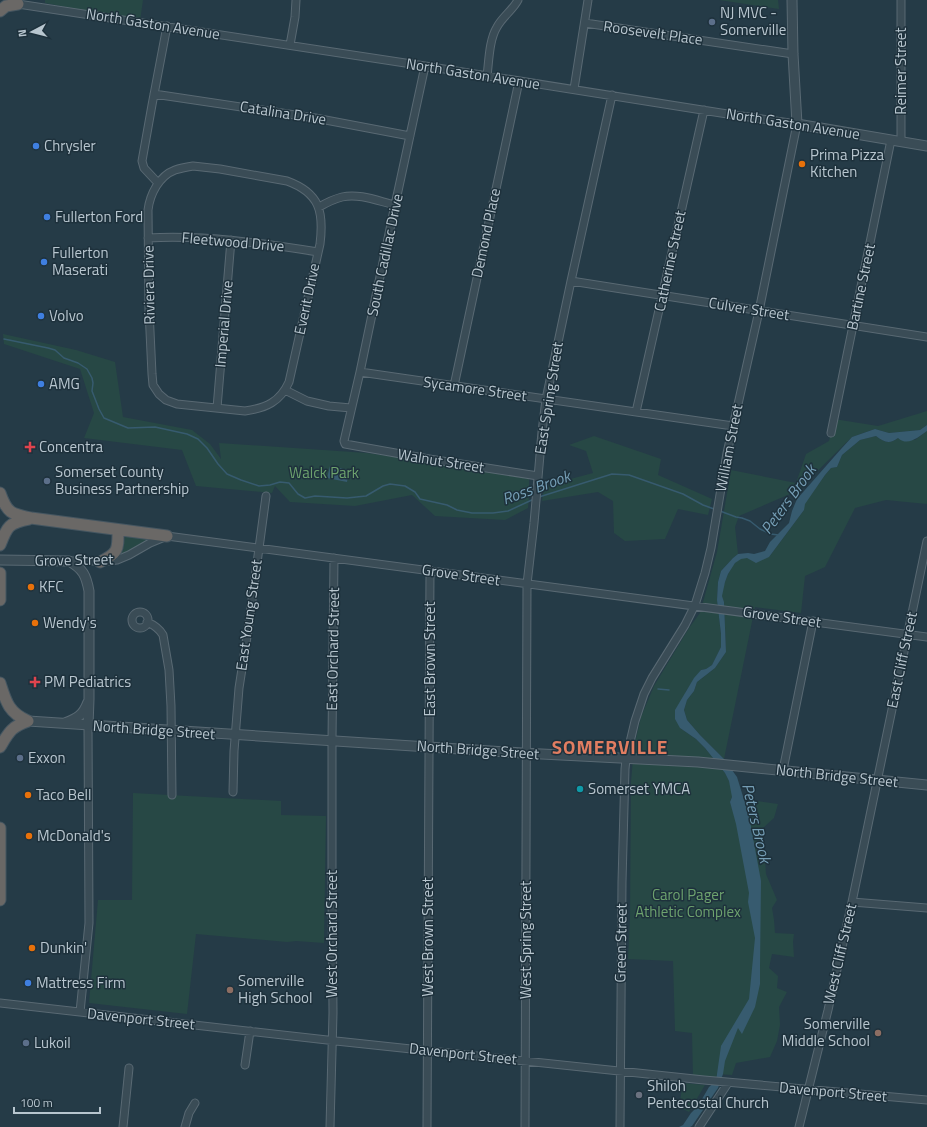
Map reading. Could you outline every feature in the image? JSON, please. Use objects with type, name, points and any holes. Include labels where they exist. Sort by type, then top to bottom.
[{"type":"highway","points":[[0,11],[14,2]]},
{"type":"highway","points":[[0,493],[5,505],[14,514],[31,518],[167,536]]},
{"type":"highway","points":[[0,545],[11,524],[31,518]]},
{"type":"highway","points":[[100,562],[115,552],[118,544],[118,530]]},
{"type":"highway","points":[[0,573],[0,600]]},
{"type":"highway","points":[[0,683],[5,700],[12,710],[16,715],[28,721]]},
{"type":"highway","points":[[0,747],[9,732],[14,727],[28,721]]},
{"type":"highway","points":[[0,828],[0,900]]},
{"type":"street","points":[[290,45],[295,17],[296,0]]},
{"type":"street","points":[[487,76],[494,32],[501,20],[516,5],[518,0]]},
{"type":"street","points":[[574,90],[588,0]]},
{"type":"street","points":[[792,0],[797,124]]},
{"type":"street","name":"Reimer Street","points":[[901,0],[901,141]]},
{"type":"street","name":"North Gaston Avenue","points":[[14,2],[797,124],[927,146]]},
{"type":"street","name":"Roosevelt Place","points":[[585,23],[793,54]]},
{"type":"street","points":[[167,26],[142,161],[144,168],[158,183],[168,173],[181,168],[201,166],[287,181],[297,185],[310,195],[319,207],[334,200],[351,196],[395,205]]},
{"type":"street","name":"South Cadillac Drive","points":[[345,444],[344,441],[425,66]]},
{"type":"street","name":"Demond Place","points":[[454,386],[519,81]]},
{"type":"street","name":"Catalina Drive","points":[[154,94],[315,118],[410,136]]},
{"type":"street","name":"East Spring Street","points":[[527,753],[527,584],[546,399],[612,95]]},
{"type":"street","name":"Catherine Street","points":[[636,412],[704,110]]},
{"type":"street","name":"William Street","points":[[626,759],[635,720],[644,694],[652,678],[685,625],[695,605],[705,573],[711,548],[727,453],[759,311],[797,124]]},
{"type":"street","name":"Bartine Street","points":[[831,433],[891,140]]},
{"type":"street","name":"Riviera Drive","points":[[158,183],[150,199],[148,210],[152,374],[154,385],[159,394],[166,400],[177,404],[217,408]]},
{"type":"street","name":"Everit Drive","points":[[285,390],[289,382],[294,363],[318,252],[322,230],[319,207]]},
{"type":"street","name":"Fleetwood Drive","points":[[148,238],[207,238],[263,243],[318,252]]},
{"type":"street","name":"Imperial Drive","points":[[217,408],[231,240]]},
{"type":"street","name":"Culver Street","points":[[571,281],[759,311],[853,324],[927,337]]},
{"type":"street","name":"Sycamore Street","points":[[360,372],[733,426]]},
{"type":"street","points":[[217,408],[245,411],[256,410],[277,399],[285,390],[307,401],[329,406],[352,408]]},
{"type":"street","name":"Walnut Street","points":[[345,444],[538,476]]},
{"type":"street","name":"East Young Street","points":[[233,792],[235,735],[239,688],[266,496]]},
{"type":"street","name":"Grove Street","points":[[4,560],[109,562],[122,559],[144,546],[167,536],[927,637]]},
{"type":"street","name":"East Cliff Street","points":[[877,780],[927,541]]},
{"type":"street","name":"East Orchard Street","points":[[332,740],[334,558]]},
{"type":"street","points":[[70,561],[83,571],[87,579],[89,591],[89,923],[80,1012]]},
{"type":"street","name":"East Brown Street","points":[[429,747],[430,570]]},
{"type":"street","points":[[783,770],[813,621]]},
{"type":"street","points":[[147,622],[156,626],[161,631],[169,670],[172,795]]},
{"type":"street","points":[[61,724],[74,720],[80,716],[90,699]]},
{"type":"street","name":"North Bridge Street","points":[[28,721],[527,753],[698,762],[927,784]]},
{"type":"street","name":"West Orchard Street","points":[[330,1127],[332,1040],[332,740]]},
{"type":"street","name":"West Brown Street","points":[[427,1127],[429,747]]},
{"type":"street","name":"West Spring Street","points":[[525,1127],[527,753]]},
{"type":"street","name":"Green Street","points":[[620,1127],[622,882],[626,759]]},
{"type":"street","name":"West Cliff Street","points":[[798,1127],[828,1010],[877,780]]},
{"type":"street","points":[[852,902],[927,908]]},
{"type":"street","name":"Davenport Street","points":[[0,1003],[704,1080],[927,1100]]},
{"type":"street","points":[[245,1065],[250,1031]]},
{"type":"street","points":[[123,1127],[129,1068]]},
{"type":"street","points":[[699,1127],[726,1082]]},
{"type":"street","points":[[185,1127],[189,1113],[195,1103]]},
{"type":"green space","points":[[45,0],[143,0],[140,21],[45,3]]},
{"type":"green space","points":[[719,0],[778,0],[779,9]]},
{"type":"green space","name":"Walck Park","points":[[3,334],[76,350],[115,362],[123,417],[192,430],[210,444],[221,459],[219,443],[367,453],[416,460],[529,479],[528,508],[505,520],[435,516],[412,495],[355,506],[290,502],[275,486],[272,493],[196,486],[182,450],[84,438],[94,413],[80,369],[4,344]]},
{"type":"green space","name":"Carol Pager Athletic Complex","points":[[927,411],[927,425],[920,430],[889,433],[875,429],[852,437],[797,491],[739,516],[735,527],[738,554],[721,571],[718,582],[717,600],[721,647],[712,665],[701,670],[686,691],[680,728],[696,739],[705,748],[725,773],[732,790],[730,802],[735,817],[750,800],[778,804],[774,818],[763,828],[766,874],[777,900],[772,908],[775,933],[794,934],[794,957],[772,954],[769,968],[778,976],[777,988],[787,992],[779,1007],[780,1025],[777,1041],[770,1057],[736,1063],[732,1075],[717,1074],[716,1081],[693,1078],[692,1033],[675,1031],[673,961],[628,959],[630,918],[631,782],[634,747],[641,717],[654,686],[689,628],[700,613],[717,552],[731,470],[796,483],[806,454],[829,441],[834,419],[878,426]]},
{"type":"green space","points":[[927,431],[927,504],[886,500],[855,508],[825,567],[805,576],[801,613],[755,607],[724,759],[687,720],[684,710],[687,700],[694,691],[697,682],[715,668],[726,652],[724,602],[722,592],[725,581],[733,565],[743,558],[769,557],[804,510],[804,504],[825,475],[831,468],[837,467],[842,455],[860,440],[876,436],[887,442],[898,438],[915,440]]},
{"type":"green space","points":[[594,436],[661,459],[658,475],[712,499],[708,515],[678,509],[665,539],[625,541],[614,533],[613,501],[598,492],[542,501],[544,486],[593,473],[586,451],[569,445]]},
{"type":"green space","points":[[126,536],[148,539],[124,554],[119,555],[123,548]]},
{"type":"green space","points":[[133,793],[281,801],[281,815],[326,816],[324,943],[296,941],[287,942],[196,934],[187,1014],[89,1003],[98,900],[132,900]]},
{"type":"green space","points":[[683,1083],[705,1085],[689,1112],[679,1107]]},
{"type":"water","points":[[927,425],[927,431],[913,440],[905,442],[898,438],[887,442],[876,436],[860,440],[842,455],[837,467],[831,468],[825,475],[805,504],[804,510],[769,557],[756,563],[747,558],[741,559],[735,563],[725,582],[722,596],[724,602],[726,652],[715,668],[697,682],[694,691],[687,700],[684,710],[687,720],[724,759],[737,777],[749,816],[761,881],[760,984],[755,1007],[742,1034],[738,1028],[725,1061],[723,1074],[718,1088],[692,1126],[679,1127],[683,1125],[698,1106],[709,1087],[716,1081],[721,1046],[749,999],[755,938],[748,902],[749,893],[736,824],[730,802],[732,797],[729,781],[725,773],[705,748],[696,739],[680,728],[675,719],[675,710],[694,678],[701,670],[712,665],[721,647],[717,600],[718,582],[721,571],[738,554],[754,554],[765,551],[770,542],[789,523],[797,499],[852,437],[875,429],[889,433],[920,430]]},
{"type":"water","points":[[330,466],[349,470],[347,482],[327,478]]},
{"type":"waterway","name":"Ross Brook","points":[[4,339],[55,350],[64,358],[78,363],[87,369],[92,378],[92,391],[104,418],[128,428],[155,427],[187,434],[198,439],[227,474],[259,486],[280,482],[289,483],[298,494],[305,498],[315,496],[347,498],[366,496],[383,486],[390,484],[405,486],[415,492],[420,499],[447,505],[457,510],[472,513],[508,511],[534,499]]},
{"type":"waterway","name":"Ross Brook","points":[[539,497],[612,474],[629,475],[683,494],[714,509]]},
{"type":"waterway","name":"Ross Brook","points":[[720,511],[750,521],[760,529],[771,534],[778,535]]},
{"type":"waterway","points":[[658,689],[669,690]]},
{"type":"place","name":"NJ MVC - Somerville","points":[[712,22]]},
{"type":"place","name":"Chrysler","points":[[36,146]]},
{"type":"place","name":"Prima Pizza Kitchen","points":[[802,164]]},
{"type":"place","name":"Fullerton Ford","points":[[47,217]]},
{"type":"place","name":"Fullerton Maserati","points":[[44,262]]},
{"type":"place","name":"Volvo","points":[[41,316]]},
{"type":"place","name":"AMG","points":[[41,384]]},
{"type":"place","name":"Concentra","points":[[30,447]]},
{"type":"place","name":"Somerset County Business Partnership","points":[[47,481]]},
{"type":"place","name":"KFC","points":[[31,587]]},
{"type":"place","name":"Wendy's","points":[[35,623]]},
{"type":"place","name":"PM Pediatrics","points":[[35,682]]},
{"type":"place","name":"Exxon","points":[[20,758]]},
{"type":"place","name":"Somerset YMCA","points":[[580,789]]},
{"type":"place","name":"Taco Bell","points":[[28,795]]},
{"type":"place","name":"McDonald's","points":[[29,836]]},
{"type":"place","name":"Dunkin'","points":[[32,948]]},
{"type":"place","name":"Mattress Firm","points":[[28,983]]},
{"type":"place","name":"Somerville High School","points":[[230,990]]},
{"type":"place","name":"Somerville Middle School","points":[[878,1033]]},
{"type":"place","name":"Lukoil","points":[[26,1043]]},
{"type":"place","name":"Shiloh Pentecostal Church","points":[[639,1095]]},
{"type":"district","name":"SOMERVILLE","points":[[610,747]]},
{"type":"water label","name":"Peters Brook","points":[[788,499]]},
{"type":"water label","name":"Peters Brook","points":[[757,823]]}]
